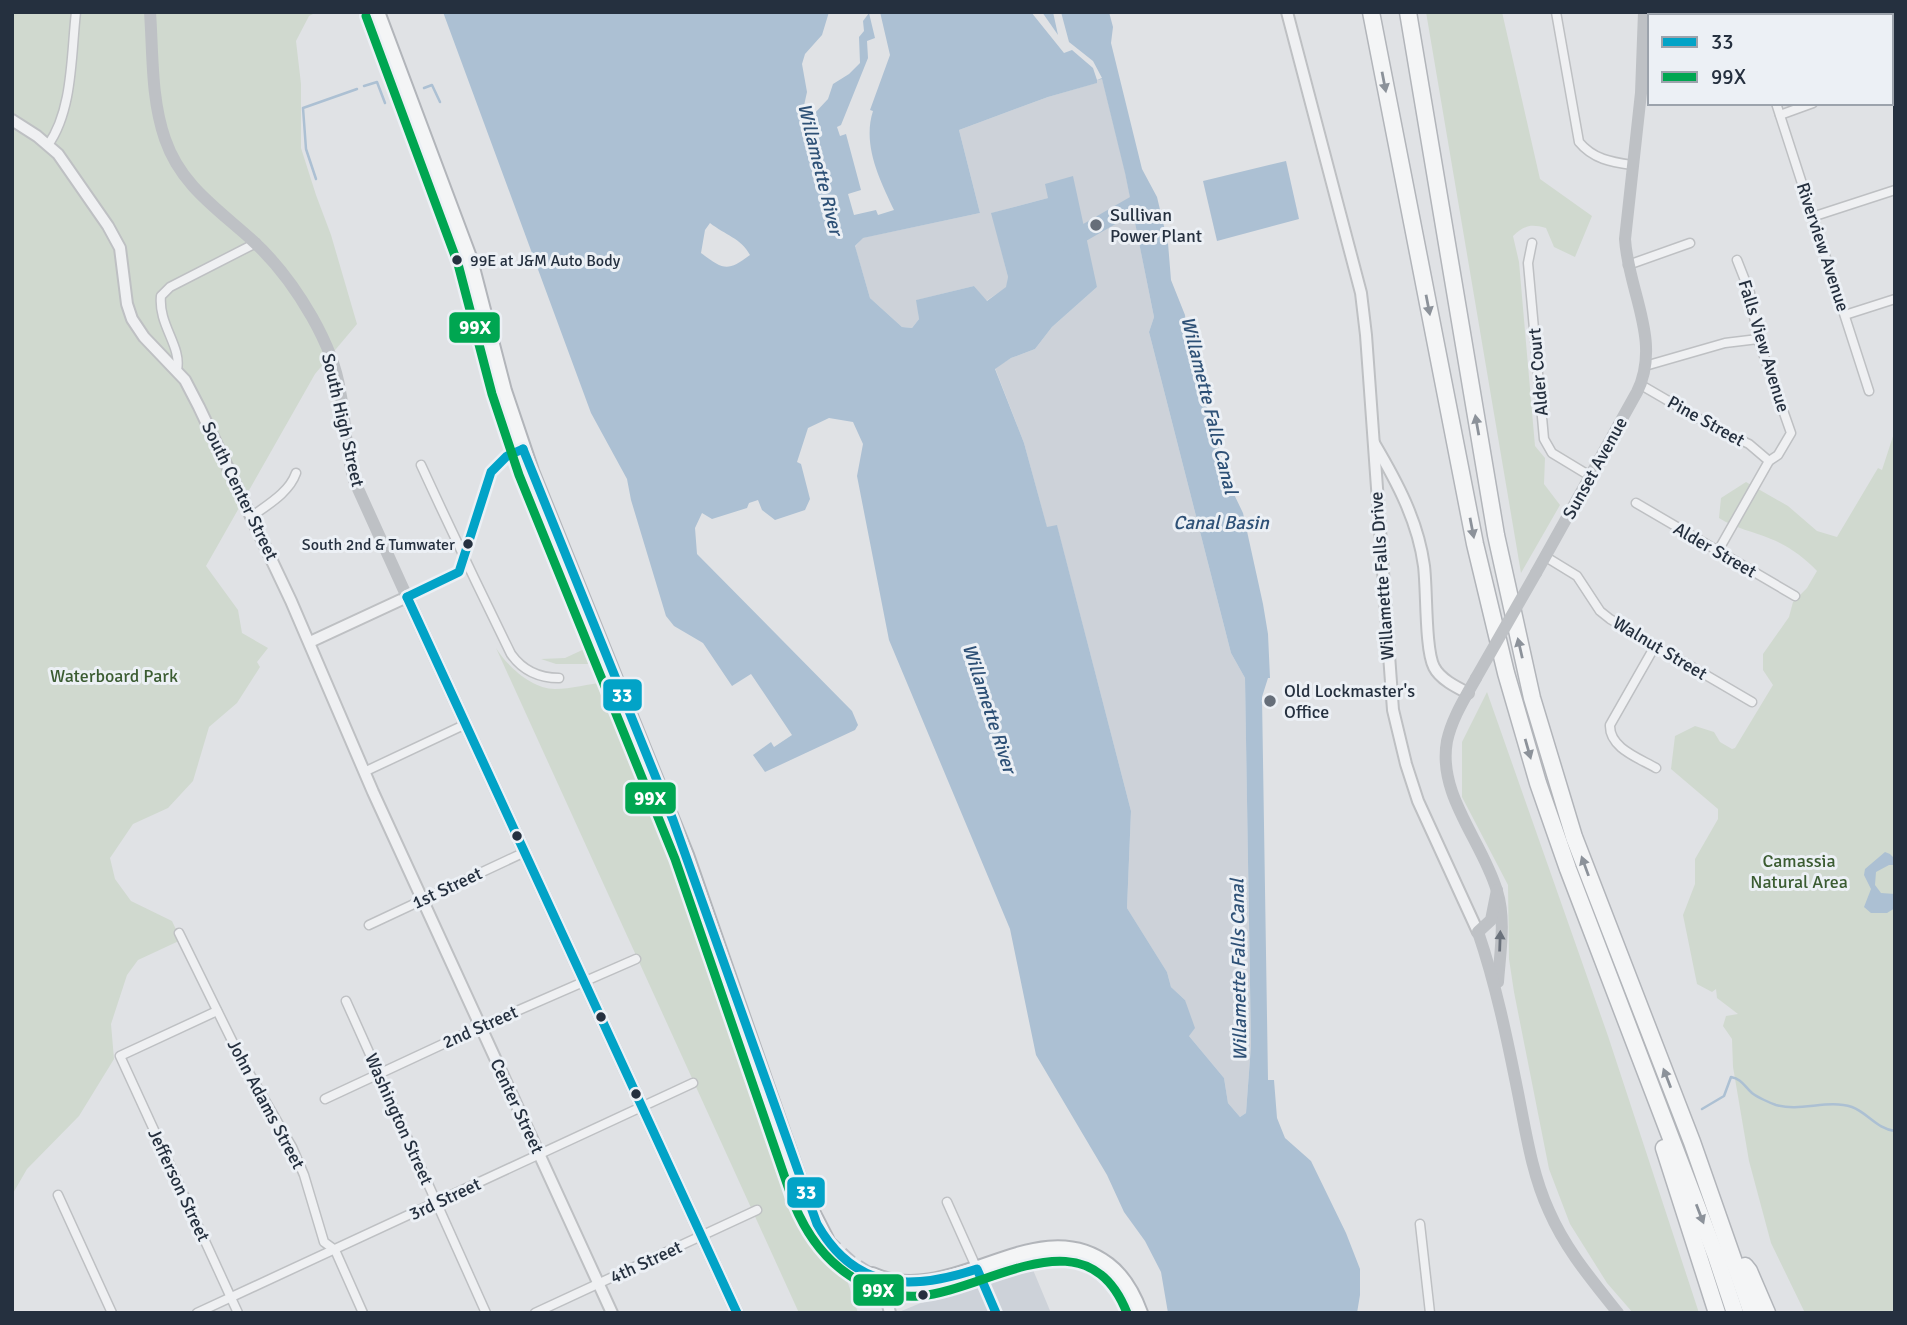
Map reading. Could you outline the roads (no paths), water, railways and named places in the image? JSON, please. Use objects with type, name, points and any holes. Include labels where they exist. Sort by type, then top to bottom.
[{"type":"highway","points":[[377,12],[466,247],[499,372],[523,449],[673,820],[806,1200],[825,1239]]},
{"type":"highway","points":[[1371,12],[1473,531],[1506,673],[1538,783],[1597,948],[1716,1256],[1735,1313]]},
{"type":"highway","points":[[1409,12],[1496,535],[1532,698],[1578,848],[1692,1142],[1752,1313]]},
{"type":"highway","points":[[1632,1036],[1654,1117],[1717,1313]]},
{"type":"highway","points":[[877,1278],[905,1284],[927,1283],[1040,1250],[1079,1250],[1114,1270],[1128,1286],[1140,1313]]},
{"type":"highway","points":[[1732,1251],[1749,1271],[1766,1313]]},
{"type":"main road","name":"South High Street","points":[[150,12],[157,105],[164,137],[173,158],[198,194],[256,243],[290,283],[325,342],[340,390],[348,459],[354,480],[407,597]]},
{"type":"main road","name":"Sunset Avenue","points":[[1497,993],[1501,919],[1497,890],[1447,775],[1447,742],[1452,723],[1476,678],[1641,385],[1647,344],[1628,265],[1625,239],[1641,93],[1644,12]]},
{"type":"main road","points":[[407,597],[459,572],[491,472],[507,456],[523,449]]},
{"type":"main road","points":[[1478,932],[1491,920],[1497,890]]},
{"type":"main road","name":"Willamette Falls Drive","points":[[1478,932],[1497,993],[1531,1157],[1544,1199],[1569,1249],[1618,1313]]},
{"type":"main road","points":[[977,1269],[996,1313]]},
{"type":"street","points":[[48,145],[58,132],[65,113],[76,12]]},
{"type":"street","name":"Willamette Falls Drive","points":[[1287,12],[1361,293],[1388,666],[1396,725],[1418,801],[1478,932]]},
{"type":"street","points":[[1556,12],[1579,142],[1588,152],[1600,159],[1632,165]]},
{"type":"street","name":"Riverview Avenue","points":[[1777,105],[1869,391]]},
{"type":"street","points":[[1780,115],[1808,105]]},
{"type":"street","name":"South Center Street","points":[[12,120],[48,145],[76,179],[118,244],[127,304],[135,325],[188,384],[310,642],[364,772],[423,899]]},
{"type":"street","points":[[1812,217],[1895,191]]},
{"type":"street","points":[[177,370],[178,356],[162,318],[162,296],[170,287],[256,243]]},
{"type":"street","name":"Alder Court","points":[[1532,243],[1528,263],[1544,439],[1552,453],[1590,476]]},
{"type":"street","points":[[1628,265],[1690,243]]},
{"type":"street","name":"Falls View Avenue","points":[[1737,260],[1750,293],[1758,339],[1791,433],[1778,455],[1769,461]]},
{"type":"street","points":[[1845,315],[1895,299]]},
{"type":"street","points":[[1645,366],[1724,343],[1758,339]]},
{"type":"street","name":"Pine Street","points":[[1641,385],[1715,428],[1749,444],[1769,461]]},
{"type":"street","points":[[1373,440],[1403,497],[1418,533],[1424,569],[1431,662],[1441,676],[1468,693]]},
{"type":"street","points":[[1718,551],[1769,461]]},
{"type":"street","points":[[421,465],[464,560],[516,660],[533,673],[559,678]]},
{"type":"street","points":[[251,517],[281,495],[296,473]]},
{"type":"street","name":"Alder Street","points":[[1636,503],[1795,596]]},
{"type":"street","name":"Walnut Street","points":[[1546,557],[1577,576],[1600,611],[1752,702]]},
{"type":"street","points":[[310,642],[407,597]]},
{"type":"street","name":"South High Street","points":[[407,597],[737,1313]]},
{"type":"street","points":[[1655,646],[1609,725],[1616,744],[1656,768]]},
{"type":"street","points":[[364,772],[466,724]]},
{"type":"street","name":"1st Street","points":[[369,925],[524,852]]},
{"type":"street","name":"Center Street","points":[[423,899],[612,1313]]},
{"type":"street","name":"John Adams Street","points":[[179,933],[216,1011],[292,1147],[304,1175],[324,1241],[335,1250],[363,1313]]},
{"type":"street","name":"2nd Street","points":[[325,1099],[636,959]]},
{"type":"street","name":"Washington Street","points":[[346,1001],[486,1313]]},
{"type":"street","name":"Jefferson Street","points":[[216,1011],[120,1056],[238,1313]]},
{"type":"street","name":"3rd Street","points":[[197,1313],[693,1083]]},
{"type":"street","points":[[58,1195],[112,1313]]},
{"type":"street","points":[[947,1202],[977,1269]]},
{"type":"street","name":"4th Street","points":[[535,1313],[757,1210]]},
{"type":"street","points":[[1420,1224],[1430,1313]]},
{"type":"street","points":[[877,1278],[890,1313]]},
{"type":"water","points":[[443,12],[829,12],[822,35],[805,54],[802,64],[807,92],[803,110],[813,115],[828,99],[833,84],[860,63],[859,37],[864,31],[863,21],[869,13],[875,38],[867,41],[868,58],[841,125],[837,127],[840,136],[846,134],[861,190],[848,194],[854,215],[876,210],[878,215],[894,210],[874,162],[870,137],[873,111],[870,110],[890,55],[880,12],[1109,12],[1113,27],[1111,43],[1142,169],[1157,197],[1168,243],[1171,280],[1185,315],[1188,344],[1231,488],[1243,513],[1268,634],[1270,678],[1262,697],[1268,1080],[1274,1080],[1277,1118],[1285,1138],[1311,1161],[1346,1233],[1360,1269],[1357,1313],[1168,1313],[1161,1272],[1145,1241],[1124,1212],[1107,1175],[1036,1055],[1010,929],[889,640],[857,476],[863,444],[853,422],[829,418],[808,428],[797,462],[801,464],[810,499],[805,510],[775,520],[762,510],[758,500],[749,503],[747,508],[712,519],[702,513],[695,528],[697,554],[852,711],[858,725],[855,730],[765,772],[753,755],[771,742],[774,747],[792,735],[751,674],[732,686],[703,643],[674,626],[666,616],[627,479],[591,413]],"holes":[[[1102,79],[1125,173],[1154,317],[1149,332],[1231,653],[1245,678],[1251,1045],[1246,1113],[1240,1117],[1228,1103],[1224,1078],[1189,1036],[1195,1028],[1185,1000],[1171,987],[1167,972],[1127,908],[1131,811],[1057,525],[1047,527],[1024,443],[995,369],[1011,358],[1035,349],[1052,327],[1097,287],[1073,176],[1045,184],[1048,198],[991,213],[1008,277],[1006,287],[987,301],[974,286],[916,300],[919,319],[912,328],[902,327],[870,298],[855,246],[863,238],[980,213],[959,130]],[[710,223],[737,241],[750,255],[726,267],[701,253],[705,230]]]},
{"type":"water","points":[[1286,161],[1299,219],[1217,241],[1203,181]]},
{"type":"water","points":[[1885,852],[1895,859],[1895,865],[1876,872],[1875,885],[1881,893],[1895,894],[1895,908],[1887,913],[1871,913],[1864,907],[1871,889],[1864,875],[1865,869]]},
{"type":"waterway","points":[[364,86],[377,82],[385,103]]},
{"type":"waterway","points":[[424,88],[432,85],[440,102]]},
{"type":"waterway","points":[[316,179],[306,149],[303,108],[357,89]]},
{"type":"waterway","points":[[1071,247],[1082,234],[1141,200]]},
{"type":"waterway","points":[[1702,1109],[1724,1096],[1731,1077],[1740,1081],[1754,1095],[1776,1105],[1843,1105],[1852,1107],[1883,1127],[1895,1131]]},
{"type":"tunnel","points":[[826,1239],[851,1262],[872,1275]]},
{"type":"place","name":"Sullivan Power Plant","points":[[1096,225]]},
{"type":"place","name":"99E at J&M Auto Body","points":[[457,260]]},
{"type":"place","name":"South 2nd & Tumwater","points":[[468,544]]},
{"type":"place","name":"Old Lockmaster's Office","points":[[1270,701]]},
{"type":"water label","name":"Willamette River","points":[[821,169]]},
{"type":"water label","name":"Willamette Falls Canal","points":[[1210,405]]},
{"type":"water label","name":"Canal Basin","points":[[1221,522]]},
{"type":"water label","name":"Willamette River","points":[[990,708]]},
{"type":"water label","name":"Willamette Falls Canal","points":[[1238,970]]},
{"type":"park label","name":"Waterboard Park","points":[[114,676]]},
{"type":"park label","name":"Camassia Natural Area","points":[[1799,871]]}]
